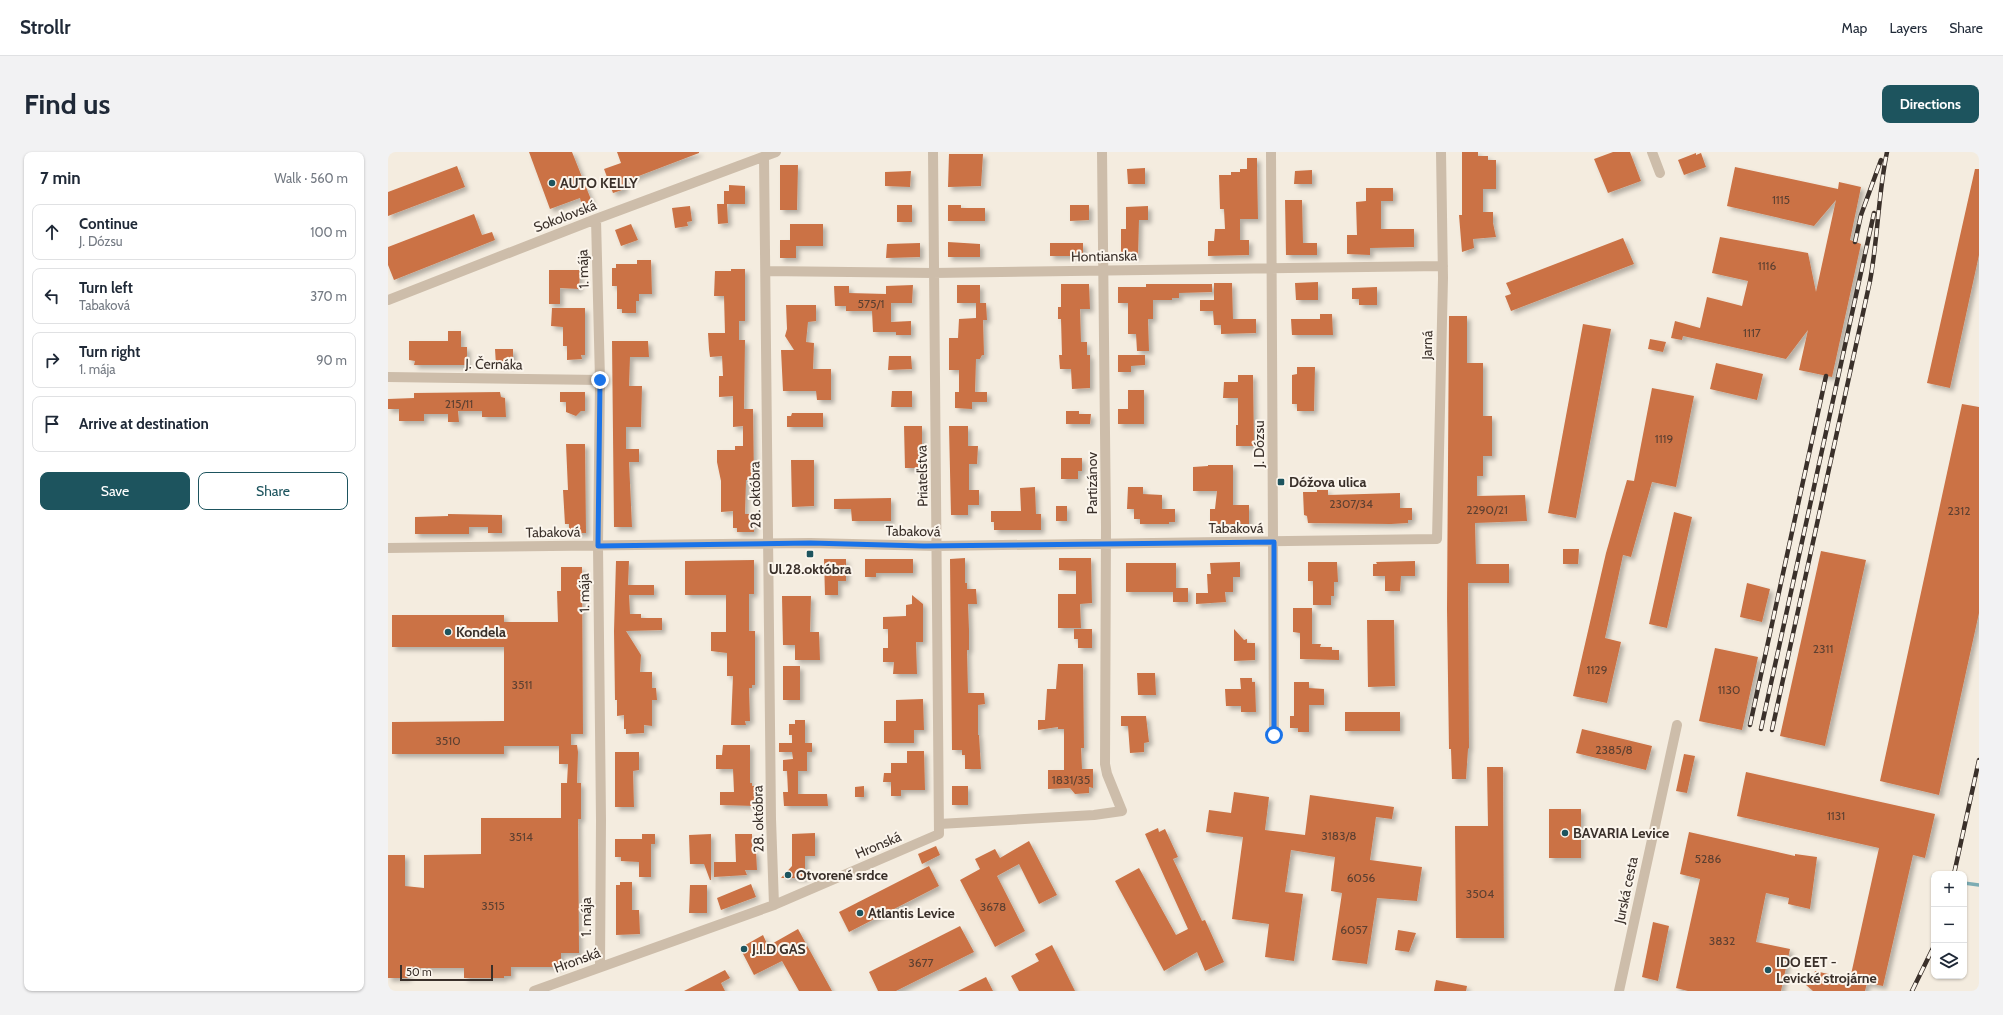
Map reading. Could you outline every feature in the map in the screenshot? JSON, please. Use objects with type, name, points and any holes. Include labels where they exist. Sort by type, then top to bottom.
[{"type":"street","name":"Sokolovská","points":[[388,300],[596,219],[776,152]]},
{"type":"street","name":"Priateľstva","points":[[933,152],[939,824]]},
{"type":"street","name":"Partizánov","points":[[939,824],[1094,815],[1122,811],[1107,774],[1105,764],[1106,543],[1102,152]]},
{"type":"street","name":"J. Dózsu","points":[[1271,152],[1274,735]]},
{"type":"street","name":"Jarná","points":[[1437,539],[1443,266],[1441,152]]},
{"type":"street","points":[[1652,152],[1660,173]]},
{"type":"street","name":"28. októbra","points":[[764,157],[771,819],[774,905]]},
{"type":"street","name":"1. mája","points":[[596,219],[600,380],[598,546],[601,820],[600,967]]},
{"type":"street","name":"Hontianska","points":[[766,271],[934,273],[1104,270],[1272,270],[1443,266]]},
{"type":"street","name":"J. Černáka","points":[[388,377],[600,380]]},
{"type":"street","name":"Tabaková","points":[[388,548],[769,545],[810,543],[937,546],[1437,539]]},
{"type":"street","name":"Jurská cesta","points":[[1618,991],[1677,725]]},
{"type":"street","name":"Hronská","points":[[534,991],[774,905],[939,834],[939,824]]},
{"type":"building","points":[[529,152],[572,152],[592,202],[582,206],[580,198],[550,209]]},
{"type":"building","points":[[617,152],[699,153],[623,182],[625,189],[613,193],[604,169],[621,163]]},
{"type":"building","points":[[1462,152],[1478,152],[1478,156],[1488,156],[1488,160],[1496,160],[1496,189],[1483,189],[1483,212],[1493,212],[1493,223],[1496,237],[1473,239],[1474,248],[1462,252],[1459,215],[1462,215]]},
{"type":"building","points":[[1613,152],[1630,152],[1641,181],[1608,193],[1594,159]]},
{"type":"building","points":[[1696,153],[1696,155],[1701,153],[1706,167],[1684,175],[1678,160]]},
{"type":"building","points":[[949,154],[983,154],[981,186],[948,187]]},
{"type":"building","points":[[1247,158],[1257,158],[1258,219],[1240,219],[1240,240],[1249,240],[1249,255],[1208,256],[1208,241],[1214,241],[1215,229],[1225,229],[1224,209],[1220,209],[1219,175],[1231,175],[1231,172],[1240,172],[1240,169],[1247,169]]},
{"type":"building","points":[[780,165],[798,165],[797,210],[780,210]]},
{"type":"building","points":[[457,166],[465,187],[388,216],[388,192]]},
{"type":"building","points":[[1735,167],[1838,189],[1839,182],[1861,187],[1850,240],[1861,244],[1832,377],[1799,370],[1808,330],[1786,359],[1683,336],[1682,340],[1671,338],[1675,321],[1700,328],[1707,297],[1742,306],[1748,281],[1712,273],[1720,237],[1808,253],[1816,292],[1836,200],[1814,226],[1727,206]]},
{"type":"building","points":[[1145,168],[1145,184],[1128,184],[1127,169]]},
{"type":"building","points":[[1975,169],[1979,169],[1979,255],[1950,388],[1927,383]]},
{"type":"building","points":[[1312,170],[1312,184],[1294,184],[1295,171]]},
{"type":"building","points":[[911,171],[910,187],[885,186],[885,172]]},
{"type":"building","points":[[729,185],[745,186],[745,204],[727,204],[728,223],[718,224],[717,204],[724,204],[724,191],[729,191]]},
{"type":"building","points":[[1366,188],[1393,188],[1393,201],[1381,201],[1381,229],[1414,229],[1414,247],[1370,248],[1370,255],[1347,254],[1347,235],[1357,235],[1356,202],[1366,201]]},
{"type":"building","points":[[1285,200],[1302,200],[1303,243],[1317,243],[1317,255],[1286,255]]},
{"type":"building","points":[[897,205],[912,205],[912,222],[897,222]]},
{"type":"building","points":[[948,205],[961,205],[961,208],[985,208],[985,221],[948,221]]},
{"type":"building","points":[[1070,205],[1089,205],[1089,220],[1070,221]]},
{"type":"building","points":[[690,206],[692,221],[687,222],[688,226],[675,228],[672,208]]},
{"type":"building","points":[[1148,206],[1148,220],[1139,220],[1138,256],[1121,256],[1121,229],[1126,229],[1126,207]]},
{"type":"building","points":[[474,214],[482,235],[492,232],[495,240],[394,280],[388,265],[388,247]]},
{"type":"building","points":[[631,224],[638,240],[621,246],[615,230]]},
{"type":"building","points":[[790,224],[823,224],[823,246],[796,246],[796,258],[780,258],[780,240],[790,240]]},
{"type":"building","points":[[1623,238],[1634,264],[1511,311],[1505,296],[1511,294],[1506,283]]},
{"type":"building","points":[[948,242],[980,244],[980,257],[948,257]]},
{"type":"building","points":[[920,243],[920,257],[886,258],[887,244]]},
{"type":"building","points":[[1050,243],[1083,243],[1083,256],[1050,256]]},
{"type":"building","points":[[637,260],[651,260],[652,294],[639,294],[639,301],[636,301],[636,313],[622,313],[622,309],[617,309],[617,286],[612,286],[612,268],[616,268],[616,264],[637,264]]},
{"type":"building","points":[[731,269],[745,269],[745,321],[739,321],[739,340],[745,340],[744,409],[753,409],[754,480],[746,480],[745,514],[754,514],[754,532],[737,532],[737,528],[733,528],[733,511],[721,512],[721,481],[717,462],[717,450],[735,450],[735,446],[743,446],[743,426],[733,427],[733,396],[719,397],[719,376],[723,376],[722,356],[710,357],[708,333],[725,333],[724,296],[714,296],[715,271],[731,271]]},
{"type":"building","points":[[549,270],[580,270],[579,289],[560,288],[560,304],[549,304]]},
{"type":"building","points":[[1318,282],[1318,300],[1296,300],[1295,283]]},
{"type":"building","points":[[1214,283],[1232,283],[1233,319],[1256,319],[1256,333],[1221,334],[1221,325],[1214,325],[1213,311],[1200,311],[1200,300],[1214,300]]},
{"type":"building","points":[[1061,284],[1089,284],[1090,309],[1080,309],[1081,342],[1087,342],[1087,355],[1090,355],[1090,388],[1072,389],[1071,369],[1060,369],[1059,355],[1062,355],[1061,319],[1058,319],[1058,307],[1061,307]]},
{"type":"building","points":[[1146,284],[1212,284],[1212,292],[1179,293],[1179,298],[1172,298],[1172,300],[1153,300],[1153,319],[1148,319],[1149,351],[1137,351],[1136,334],[1128,334],[1128,303],[1118,303],[1118,287],[1146,287]]},
{"type":"building","points":[[913,285],[912,303],[891,303],[891,322],[911,321],[911,335],[896,335],[896,332],[873,332],[872,311],[846,311],[846,306],[835,306],[834,286],[849,286],[849,293],[886,294],[886,286]]},
{"type":"building","points":[[957,285],[980,285],[980,303],[986,303],[987,320],[983,320],[984,355],[982,355],[980,359],[976,359],[975,392],[987,392],[987,402],[972,402],[972,409],[955,408],[955,392],[959,392],[959,370],[949,370],[949,338],[958,338],[959,319],[976,318],[976,303],[957,303]]},
{"type":"building","points":[[1377,287],[1377,305],[1359,305],[1359,299],[1352,299],[1352,288]]},
{"type":"building","points":[[786,305],[816,305],[816,321],[808,322],[806,342],[814,343],[813,369],[831,369],[831,400],[817,400],[816,391],[783,391],[781,350],[794,350],[785,336],[787,329]]},
{"type":"building","points":[[552,308],[585,308],[585,355],[581,355],[582,359],[567,360],[567,346],[563,346],[563,327],[551,326]]},
{"type":"building","points":[[1320,314],[1332,314],[1333,335],[1292,335],[1291,319],[1320,319]]},
{"type":"building","points":[[1449,316],[1467,316],[1467,363],[1483,363],[1483,416],[1492,416],[1492,456],[1483,456],[1483,476],[1477,476],[1477,496],[1525,495],[1527,521],[1475,523],[1476,564],[1509,564],[1509,583],[1468,583],[1469,748],[1466,779],[1452,779],[1451,749],[1449,749],[1447,609]]},
{"type":"building","points":[[1583,324],[1611,329],[1576,518],[1548,513]]},
{"type":"building","points":[[448,331],[461,331],[461,347],[467,347],[467,365],[414,365],[415,361],[409,360],[409,341],[448,341]]},
{"type":"building","points":[[1650,339],[1666,342],[1663,352],[1648,349]]},
{"type":"building","points":[[612,341],[648,341],[649,357],[630,357],[629,386],[642,386],[641,427],[626,427],[626,449],[639,449],[639,462],[629,462],[632,527],[614,527]]},
{"type":"building","points":[[495,349],[513,349],[513,365],[496,365]]},
{"type":"building","points":[[1118,355],[1145,355],[1145,365],[1131,366],[1131,372],[1118,372]]},
{"type":"building","points":[[889,356],[911,356],[912,369],[888,370]]},
{"type":"building","points":[[1716,363],[1763,374],[1757,400],[1710,389]]},
{"type":"building","points":[[1297,367],[1315,367],[1314,411],[1297,411],[1297,404],[1292,404],[1292,375],[1297,374]]},
{"type":"building","points":[[1238,375],[1253,375],[1254,446],[1236,446],[1238,398],[1223,398],[1224,382],[1238,382]]},
{"type":"building","points":[[1652,388],[1694,396],[1676,487],[1652,482],[1631,557],[1623,555],[1605,638],[1621,642],[1607,703],[1573,696],[1606,553],[1627,480],[1634,481]]},
{"type":"building","points":[[1128,390],[1144,390],[1144,424],[1118,424],[1118,409],[1128,409]]},
{"type":"building","points":[[892,391],[912,391],[912,407],[891,407]]},
{"type":"building","points":[[500,392],[501,397],[505,398],[506,417],[482,417],[482,411],[458,411],[459,422],[448,422],[448,414],[424,414],[424,421],[399,421],[399,409],[388,409],[388,399],[414,398],[414,393]]},
{"type":"building","points":[[560,392],[585,392],[585,411],[581,411],[576,416],[566,412],[566,402],[560,402]]},
{"type":"building","points":[[1962,404],[1979,407],[1979,613],[1939,795],[1880,781]]},
{"type":"building","points":[[1066,411],[1079,411],[1079,414],[1091,414],[1090,424],[1066,424]]},
{"type":"building","points":[[792,413],[823,413],[823,427],[787,427],[787,416],[791,416]]},
{"type":"building","points":[[904,426],[922,426],[922,463],[919,463],[919,468],[905,468]]},
{"type":"building","points":[[949,426],[968,426],[968,446],[978,446],[977,464],[969,464],[969,490],[979,490],[979,505],[968,505],[968,515],[951,515]]},
{"type":"building","points":[[566,444],[585,444],[586,533],[569,533],[569,524],[565,524],[563,490],[568,490]]},
{"type":"building","points":[[1061,458],[1082,458],[1082,471],[1078,471],[1078,479],[1061,479]]},
{"type":"building","points":[[791,460],[814,460],[814,506],[792,507]]},
{"type":"building","points":[[1208,465],[1233,465],[1233,505],[1249,505],[1249,524],[1210,524],[1210,509],[1215,509],[1217,491],[1193,491],[1193,467]]},
{"type":"building","points":[[1035,487],[1036,514],[1041,514],[1041,530],[994,530],[994,522],[991,522],[991,511],[1021,511],[1020,488]]},
{"type":"building","points":[[1128,487],[1143,487],[1143,494],[1162,495],[1162,509],[1175,509],[1175,522],[1169,522],[1169,524],[1140,524],[1140,519],[1134,519],[1134,509],[1127,509]]},
{"type":"building","points":[[1317,490],[1328,490],[1328,495],[1400,493],[1400,508],[1412,508],[1412,520],[1408,520],[1408,523],[1391,524],[1308,523],[1307,516],[1304,515],[1303,492],[1317,492]]},
{"type":"building","points":[[891,498],[891,521],[852,521],[851,509],[834,509],[834,499]]},
{"type":"building","points":[[1056,506],[1067,506],[1067,521],[1056,521]]},
{"type":"building","points":[[1674,512],[1692,517],[1667,628],[1649,624]]},
{"type":"building","points":[[448,514],[502,515],[502,533],[488,533],[488,527],[469,527],[469,534],[415,534],[415,517],[448,516]]},
{"type":"building","points":[[1563,549],[1579,549],[1578,564],[1563,564]]},
{"type":"building","points":[[1821,551],[1866,560],[1825,746],[1780,736]]},
{"type":"building","points":[[965,558],[965,583],[967,583],[967,589],[976,589],[977,604],[968,604],[968,693],[984,693],[985,704],[978,705],[978,735],[981,769],[965,769],[965,755],[962,755],[962,750],[952,750],[950,559]]},
{"type":"building","points":[[1059,558],[1091,558],[1092,603],[1080,604],[1081,628],[1058,628],[1058,594],[1076,594],[1076,571],[1059,570]]},
{"type":"building","points":[[824,559],[846,559],[846,581],[838,581],[838,595],[825,595]]},
{"type":"building","points":[[865,559],[913,559],[913,573],[876,573],[876,577],[865,577]]},
{"type":"building","points":[[754,560],[754,594],[749,594],[749,631],[755,631],[755,685],[752,685],[752,688],[749,688],[750,721],[745,721],[746,725],[731,725],[733,676],[727,676],[727,653],[711,651],[711,632],[726,632],[726,595],[685,595],[685,561]]},
{"type":"building","points":[[616,561],[629,561],[628,585],[654,585],[654,595],[629,595],[630,614],[641,614],[641,618],[662,618],[662,630],[626,631],[641,655],[640,672],[652,672],[652,688],[656,688],[657,700],[652,700],[652,726],[644,725],[644,733],[626,734],[626,729],[624,729],[624,715],[617,716],[617,700],[615,700],[614,631]]},
{"type":"building","points":[[1415,561],[1415,576],[1401,576],[1400,591],[1385,591],[1385,576],[1373,576],[1373,564],[1377,564],[1376,562]]},
{"type":"building","points":[[1240,562],[1240,577],[1233,577],[1233,592],[1225,592],[1226,602],[1196,604],[1196,593],[1208,593],[1207,574],[1211,574],[1210,563]]},
{"type":"building","points":[[1308,562],[1337,562],[1338,582],[1334,582],[1334,596],[1331,596],[1331,605],[1313,605],[1313,581],[1308,581]]},
{"type":"building","points":[[1126,563],[1176,563],[1176,588],[1188,588],[1188,602],[1173,602],[1173,592],[1126,592]]},
{"type":"building","points":[[561,567],[582,567],[583,734],[571,734],[571,745],[577,745],[578,752],[577,783],[581,783],[581,819],[578,819],[579,953],[561,953],[561,967],[511,967],[511,976],[504,976],[504,978],[464,978],[464,968],[407,968],[408,978],[388,978],[388,855],[405,855],[405,886],[424,888],[424,855],[481,854],[481,818],[561,818],[561,783],[567,783],[568,764],[559,764],[559,746],[504,746],[504,754],[392,754],[392,722],[504,721],[504,647],[392,647],[392,615],[504,615],[504,622],[558,622],[557,591],[561,591]]},
{"type":"building","points":[[1747,583],[1770,589],[1762,622],[1740,617]]},
{"type":"building","points":[[912,595],[923,604],[923,642],[916,642],[917,674],[893,674],[894,662],[883,662],[883,648],[888,648],[888,629],[883,629],[883,617],[906,616],[906,605],[912,604]]},
{"type":"building","points":[[782,596],[811,596],[810,632],[819,632],[820,660],[795,660],[795,645],[783,645]]},
{"type":"building","points":[[1293,608],[1312,608],[1312,644],[1321,644],[1320,647],[1332,647],[1332,650],[1339,650],[1339,660],[1300,659],[1300,633],[1293,632]]},
{"type":"building","points":[[1367,620],[1394,620],[1395,686],[1368,687]]},
{"type":"building","points":[[1074,629],[1092,629],[1092,648],[1078,648],[1078,639],[1074,639]]},
{"type":"building","points":[[1234,629],[1244,640],[1247,639],[1247,643],[1255,643],[1255,660],[1234,661]]},
{"type":"building","points":[[1715,648],[1758,657],[1742,730],[1699,721]]},
{"type":"building","points":[[1058,664],[1083,664],[1084,748],[1081,748],[1082,769],[1093,769],[1093,788],[1089,787],[1089,793],[1075,794],[1070,788],[1048,789],[1048,770],[1064,770],[1064,729],[1058,729],[1058,727],[1038,730],[1038,720],[1045,720],[1047,689],[1056,689]]},
{"type":"building","points":[[783,666],[800,666],[800,700],[783,700]]},
{"type":"building","points":[[1137,673],[1155,673],[1156,695],[1138,695]]},
{"type":"building","points":[[1240,678],[1252,678],[1252,682],[1255,682],[1256,712],[1241,712],[1241,706],[1226,706],[1225,689],[1241,689]]},
{"type":"building","points":[[1294,682],[1309,682],[1309,688],[1324,689],[1324,705],[1309,705],[1309,732],[1298,732],[1298,728],[1290,728],[1290,716],[1294,716]]},
{"type":"building","points":[[923,699],[924,730],[914,730],[914,743],[884,743],[884,721],[896,721],[896,700]]},
{"type":"building","points":[[1345,712],[1400,712],[1400,731],[1345,731]]},
{"type":"building","points":[[1121,716],[1146,716],[1149,742],[1144,743],[1144,752],[1130,753],[1128,726],[1121,726]]},
{"type":"building","points":[[795,720],[805,720],[805,743],[812,743],[812,752],[807,752],[807,771],[798,771],[798,794],[827,794],[828,806],[784,806],[783,792],[788,792],[787,771],[783,771],[783,760],[793,759],[792,752],[779,752],[779,743],[792,743],[792,735],[789,735],[789,724],[795,724]]},
{"type":"building","points":[[1582,729],[1652,746],[1646,770],[1576,753]]},
{"type":"building","points":[[723,745],[750,745],[750,783],[752,783],[752,786],[756,786],[755,806],[720,805],[720,792],[734,792],[733,769],[716,769],[716,755],[722,755]]},
{"type":"building","points":[[907,751],[924,751],[925,790],[901,790],[901,796],[891,796],[891,782],[883,782],[884,773],[891,773],[891,763],[907,763]]},
{"type":"building","points":[[615,752],[639,752],[639,770],[633,771],[634,807],[615,807]]},
{"type":"building","points":[[1684,754],[1695,756],[1687,793],[1676,791]]},
{"type":"building","points":[[1487,767],[1503,767],[1504,938],[1456,938],[1455,826],[1488,826]]},
{"type":"building","points":[[1746,772],[1935,814],[1925,858],[1913,855],[1883,986],[1867,983],[1865,991],[1813,991],[1806,985],[1809,974],[1814,975],[1815,971],[1850,979],[1879,848],[1737,816]]},
{"type":"building","points":[[864,786],[864,797],[855,797],[855,787]]},
{"type":"building","points":[[952,786],[968,786],[968,805],[952,805]]},
{"type":"building","points":[[1234,792],[1269,797],[1265,830],[1305,835],[1310,795],[1394,807],[1392,819],[1376,817],[1370,860],[1422,867],[1417,901],[1377,898],[1367,964],[1332,960],[1342,893],[1331,891],[1335,857],[1291,850],[1285,892],[1303,894],[1294,961],[1265,957],[1269,924],[1232,919],[1243,837],[1206,832],[1209,810],[1231,813]]},
{"type":"building","name":"BAVARIA Levice","points":[[1549,809],[1581,809],[1581,858],[1549,858]]},
{"type":"building","points":[[1158,828],[1159,832],[1165,829],[1178,857],[1173,859],[1202,921],[1205,920],[1224,962],[1205,971],[1197,952],[1164,971],[1115,881],[1139,868],[1176,935],[1188,929],[1145,834]]},
{"type":"building","points":[[1689,832],[1795,856],[1795,854],[1817,857],[1810,909],[1788,904],[1789,898],[1766,893],[1756,942],[1790,949],[1781,991],[1688,991],[1676,988],[1700,879],[1680,874]]},
{"type":"building","points":[[815,833],[815,856],[805,856],[805,878],[781,878],[792,866],[792,834]]},
{"type":"building","points":[[642,834],[655,834],[655,844],[651,844],[651,877],[639,877],[639,862],[621,861],[621,857],[615,857],[615,839],[642,839]]},
{"type":"building","points":[[711,834],[710,880],[704,864],[690,864],[689,835]]},
{"type":"building","points":[[735,834],[752,834],[752,851],[756,851],[757,870],[745,870],[747,875],[714,877],[714,862],[736,862]]},
{"type":"building","points":[[1029,841],[1057,895],[1039,904],[1019,864],[997,876],[1025,931],[995,947],[960,880],[980,869],[975,859],[995,849],[1000,858]]},
{"type":"building","points":[[936,846],[940,855],[922,864],[918,854]]},
{"type":"building","points":[[929,866],[939,886],[849,932],[839,912]]},
{"type":"building","points":[[620,882],[632,882],[632,910],[639,910],[640,934],[616,935],[616,885],[620,885]]},
{"type":"building","points":[[751,884],[756,897],[721,910],[717,898]]},
{"type":"building","points":[[690,885],[707,885],[707,913],[689,913]]},
{"type":"building","points":[[1653,922],[1669,926],[1658,981],[1642,977]]},
{"type":"building","points":[[960,926],[974,952],[896,991],[878,991],[869,972]]},
{"type":"building","points":[[798,929],[832,991],[799,991],[782,961],[754,975],[740,948],[763,935],[768,946]]},
{"type":"building","points":[[1398,930],[1416,933],[1409,952],[1395,950]]},
{"type":"building","points":[[1052,945],[1075,991],[1019,991],[1011,976],[1039,961],[1035,954]]},
{"type":"building","points":[[725,970],[730,978],[721,983],[725,991],[684,991]]},
{"type":"building","points":[[986,977],[993,991],[958,991]]},
{"type":"building","points":[[1436,980],[1467,986],[1466,991],[1434,991]]},
{"type":"waterway","points":[[1967,883],[1979,885]]},
{"type":"railway","points":[[1772,730],[1870,281],[1887,152]]},
{"type":"railway","points":[[1855,242],[1861,215],[1881,160]]},
{"type":"railway","points":[[1761,729],[1874,213]]},
{"type":"railway","points":[[1750,725],[1826,376]]},
{"type":"railway","points":[[1955,871],[1979,760]]},
{"type":"railway","points":[[1912,991],[1931,952]]},
{"type":"place","name":"AUTO KELLY","points":[[552,183]]},
{"type":"place","name":"Dóžova ulica","points":[[1281,482]]},
{"type":"place","name":"Ul.28.októbra","points":[[810,554]]},
{"type":"place","name":"Kondela","points":[[448,632]]},
{"type":"place","name":"BAVARIA Levice","points":[[1565,833]]},
{"type":"place","name":"Otvorené srdce","points":[[788,875]]},
{"type":"place","name":"Atlantis Levice","points":[[860,913]]},
{"type":"place","name":"J.I.D GAS","points":[[744,949]]},
{"type":"place","name":"IDO EET - Levické strojárne","points":[[1768,970]]},
{"type":"route","points":[[600,380],[598,546],[769,545],[810,543],[924,546],[1274,542],[1274,735]]}]
